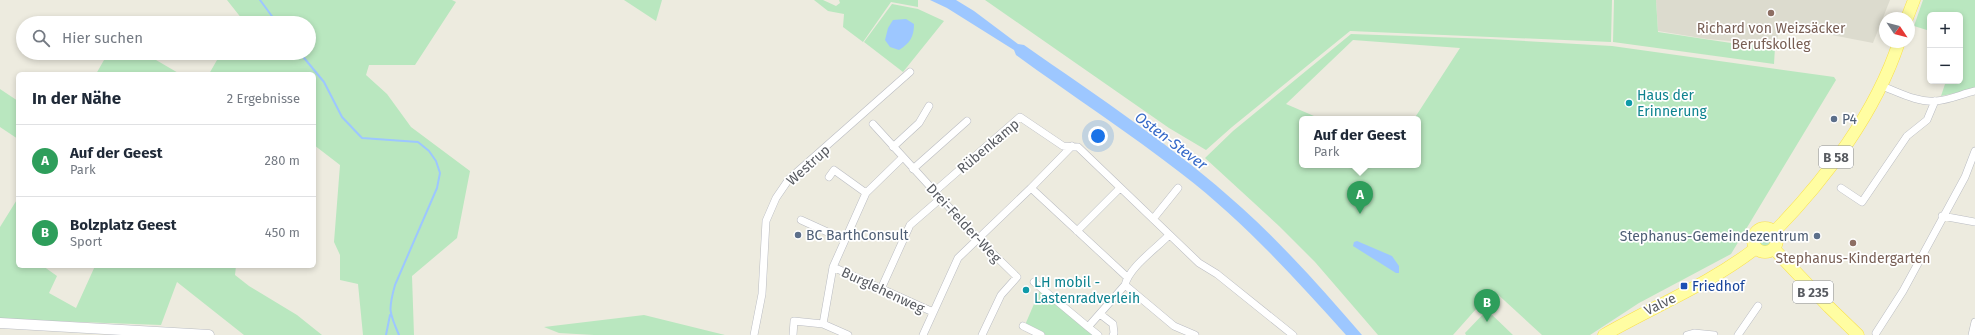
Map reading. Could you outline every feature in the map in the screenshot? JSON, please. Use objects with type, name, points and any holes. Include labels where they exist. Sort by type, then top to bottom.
[{"type":"main road","points":[[1909,12],[1914,0]]},
{"type":"main road","name":"B 58","points":[[1774,232],[1811,190],[1845,145],[1882,86],[1897,48]]},
{"type":"main road","points":[[1766,228],[1774,232],[1777,242],[1774,249],[1762,252],[1756,248],[1753,241],[1757,231],[1766,228]]},
{"type":"main road","name":"Valve","points":[[1604,335],[1640,314],[1718,274],[1756,248]]},
{"type":"main road","name":"B 235","points":[[1774,249],[1828,307],[1858,335]]},
{"type":"main road","points":[[0,323],[210,335]]},
{"type":"street","name":"Westrup","points":[[754,335],[762,294],[766,221],[776,198],[789,179],[910,72]]},
{"type":"street","points":[[1882,86],[1912,97],[1935,101],[1975,91]]},
{"type":"street","points":[[1841,188],[1862,202],[1907,136],[1927,120],[1935,101]]},
{"type":"street","points":[[893,147],[919,122],[929,106]]},
{"type":"street","name":"Rübenkamp","points":[[934,192],[1020,117],[1063,146],[1078,147],[1169,236],[1199,263],[1217,274],[1293,335]]},
{"type":"street","points":[[913,169],[967,121]]},
{"type":"street","name":"Drei-Felder-Weg","points":[[873,124],[940,199],[1017,277],[1003,291],[982,335]]},
{"type":"street","points":[[923,335],[958,258],[1031,188],[1072,146]]},
{"type":"street","points":[[1876,333],[1903,291],[1942,216],[1965,177],[1975,152]]},
{"type":"street","points":[[823,324],[833,267],[866,193],[902,157]]},
{"type":"street","points":[[829,177],[834,170],[866,193]]},
{"type":"street","points":[[1031,188],[1174,326],[1195,335]]},
{"type":"street","points":[[1077,231],[1120,188]]},
{"type":"street","points":[[1153,220],[1178,188]]},
{"type":"street","points":[[881,289],[910,225],[940,199]]},
{"type":"street","points":[[1942,216],[1975,222]]},
{"type":"street","points":[[801,220],[845,240]]},
{"type":"street","points":[[1088,327],[1143,259],[1154,251],[1169,236]]},
{"type":"street","name":"Burglehenweg","points":[[833,267],[933,312]]},
{"type":"street","points":[[1034,282],[1098,335]]},
{"type":"street","points":[[1738,335],[1758,306]]},
{"type":"street","points":[[1100,314],[1113,324],[1113,335]]},
{"type":"street","points":[[793,335],[794,321],[823,324],[848,335]]},
{"type":"street","points":[[1972,335],[1975,322]]},
{"type":"street","points":[[1023,326],[1041,335]]},
{"type":"street","points":[[1688,335],[1694,333],[1714,335]]},
{"type":"shaded area","name":"Richard von Weizsäcker Berufskolleg","points":[[1656,0],[1890,0],[1885,12],[1879,12],[1879,28],[1873,43],[1780,25],[1776,45],[1707,39],[1658,31]]},
{"type":"green space","points":[[227,0],[452,0],[456,2],[415,65],[369,65],[366,75],[387,94],[411,127],[470,171],[457,238],[412,276],[414,335],[363,335],[358,284],[340,280],[340,255],[334,242],[340,165],[316,147],[316,72],[210,72],[217,60],[316,60],[316,16],[240,16]]},
{"type":"green space","points":[[624,0],[662,0],[656,21]]},
{"type":"green space","points":[[814,0],[823,0],[836,6],[840,3],[839,0],[918,0],[918,7],[891,2],[863,42],[843,27],[844,14],[828,11]]},
{"type":"green space","points":[[985,0],[1612,0],[1611,42],[1350,31],[1206,150],[1169,128]]},
{"type":"green space","points":[[1614,0],[1656,0],[1658,32],[1731,43],[1775,47],[1774,64],[1613,42]]},
{"type":"green space","points":[[1923,0],[1975,0],[1975,89],[1941,96],[1945,84],[1963,84],[1963,12],[1927,12],[1927,30],[1915,26]]},
{"type":"green space","points":[[892,4],[918,9],[944,21],[903,72],[864,42]]},
{"type":"green space","points":[[1351,34],[1490,39],[1612,46],[1834,77],[1836,80],[1731,254],[1639,303],[1590,335],[1542,335],[1493,290],[1453,335],[1378,335],[1315,262],[1279,226],[1205,158],[1233,131]],"holes":[[[1353,40],[1460,48],[1416,116],[1421,116],[1421,168],[1299,168],[1299,116],[1314,116],[1286,104]]]},
{"type":"green space","points":[[104,60],[156,60],[177,72],[97,72]]},
{"type":"green space","points":[[0,89],[16,100],[16,138],[0,127]]},
{"type":"green space","points":[[16,201],[16,268],[46,268],[57,276],[49,293],[76,308],[94,268],[236,268],[235,275],[249,286],[297,315],[322,335],[244,335],[177,282],[161,325],[0,319],[0,227]]},
{"type":"green space","points":[[1765,232],[1772,237],[1773,240],[1768,247],[1765,248],[1758,243],[1757,240],[1762,233]]},
{"type":"green space","points":[[1040,290],[1092,335],[1046,335],[1025,325]]},
{"type":"green space","points":[[1487,310],[1513,335],[1466,335],[1465,333]]},
{"type":"green space","points":[[644,315],[725,335],[594,335],[559,333],[544,327]]},
{"type":"water","points":[[930,0],[956,0],[974,11],[1018,44],[1024,45],[1163,143],[1242,208],[1274,238],[1362,335],[1346,335],[1288,271],[1247,230],[1182,174],[1141,143],[1016,55],[1014,50],[947,8]]},
{"type":"water","points":[[906,19],[914,24],[911,39],[899,50],[890,47],[885,40],[888,28],[893,20]]},
{"type":"water","points":[[1357,241],[1392,256],[1399,266],[1399,273],[1396,273],[1353,246],[1354,242]]},
{"type":"waterway","points":[[260,0],[272,16]]},
{"type":"waterway","points":[[306,60],[316,72]]},
{"type":"waterway","points":[[316,72],[324,82],[342,117],[362,138],[418,142],[429,151],[436,161],[440,173],[437,188],[395,285],[391,300],[391,316],[399,335]]},
{"type":"waterway","points":[[386,335],[390,315]]},
{"type":"place","name":"Richard von Weizsäcker Berufskolleg","points":[[1771,13]]},
{"type":"place","name":"Haus der Erinnerung","points":[[1629,103]]},
{"type":"place","name":"P4","points":[[1834,119]]},
{"type":"place","name":"Auf der Geest","points":[[1360,214]]},
{"type":"place","name":"BC BarthConsult","points":[[798,235]]},
{"type":"place","name":"Stephanus-Gemeindezentrum","points":[[1817,236]]},
{"type":"place","name":"Stephanus-Kindergarten","points":[[1853,243]]},
{"type":"place","name":"Friedhof","points":[[1684,286]]},
{"type":"place","name":"LH mobil - Lastenradverleih","points":[[1026,290]]},
{"type":"place","name":"Bolzplatz Geest","points":[[1487,322]]},
{"type":"water label","name":"Osten-Stever","points":[[1171,141]]}]
